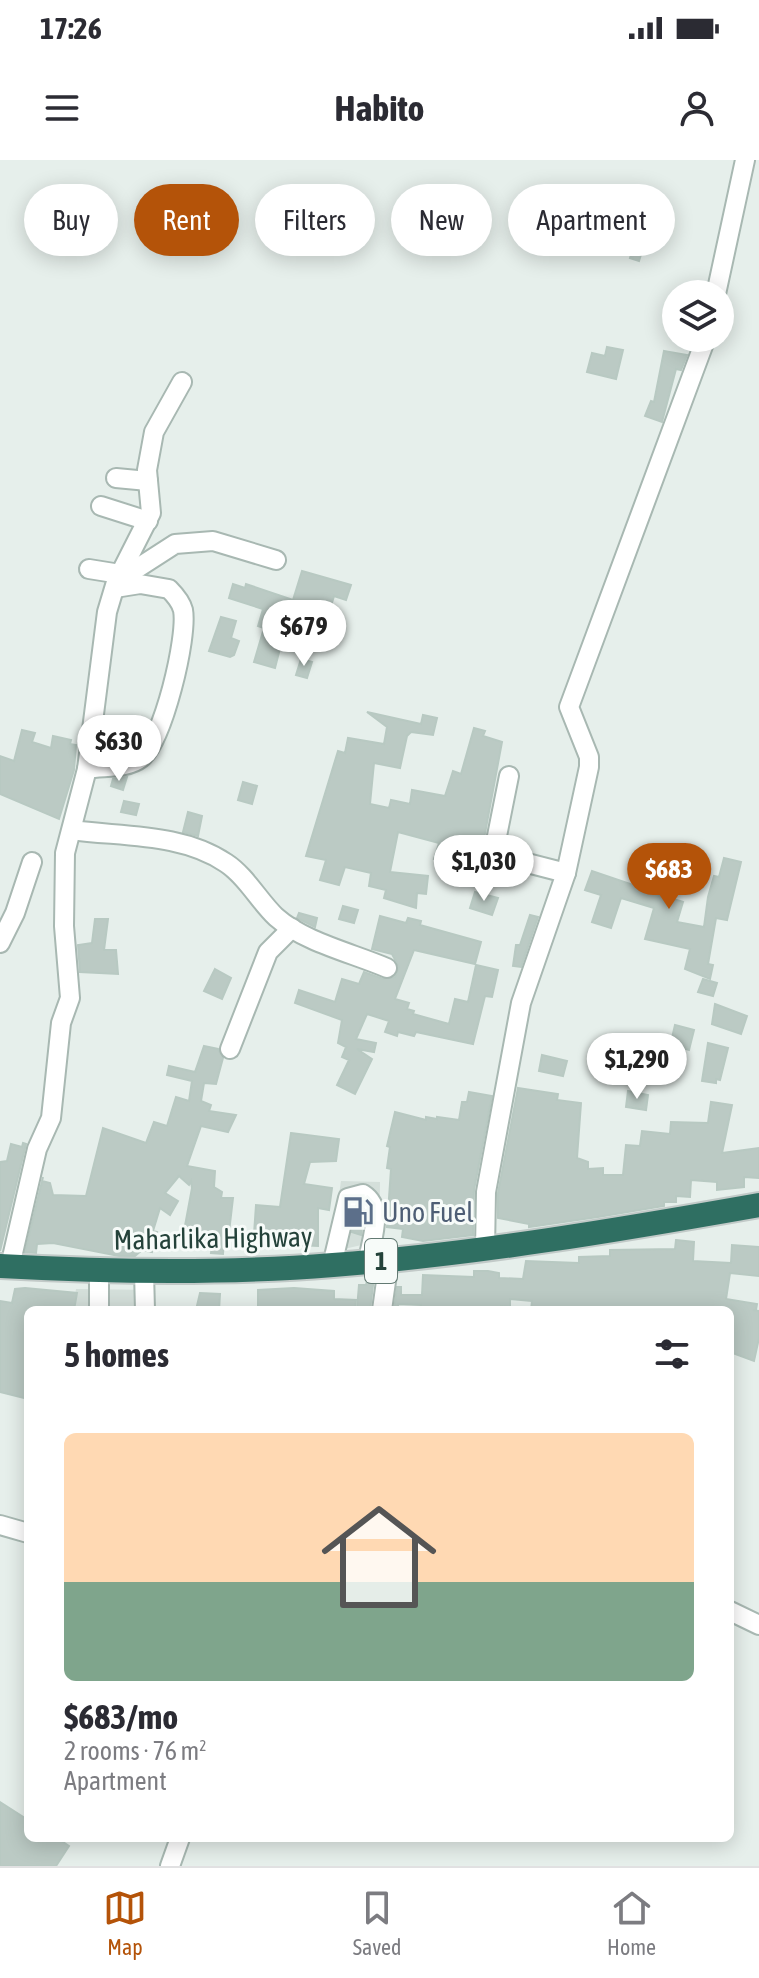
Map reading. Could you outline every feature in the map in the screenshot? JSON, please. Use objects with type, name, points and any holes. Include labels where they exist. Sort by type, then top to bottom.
[{"type":"highway","name":"Maharlika Highway","points":[[5,1266],[144,1272],[332,1265],[485,1250],[759,1205]]},
{"type":"street","points":[[719,280],[745,160]]},
{"type":"street","points":[[485,1250],[489,1168],[509,1082],[521,1003],[566,873],[589,767],[589,757],[569,707],[701,352]]},
{"type":"street","points":[[5,1266],[37,1149],[51,1118],[61,1023],[70,998],[64,926],[65,853],[87,769],[105,625],[117,581],[151,513],[148,481],[154,432],[182,382]]},
{"type":"street","points":[[116,478],[148,481]]},
{"type":"street","points":[[101,506],[148,521]]},
{"type":"street","points":[[117,581],[175,544],[213,541],[276,560]]},
{"type":"street","points":[[87,769],[131,765],[144,756],[157,736],[184,628],[183,608],[169,589],[117,581],[89,569]]},
{"type":"street","points":[[509,776],[495,846],[500,856],[566,873]]},
{"type":"street","points":[[72,830],[154,837],[227,863],[277,918],[292,928],[387,968]]},
{"type":"street","points":[[0,943],[15,913],[32,862]]},
{"type":"street","points":[[230,1049],[268,952],[292,928]]},
{"type":"street","points":[[332,1265],[342,1210],[348,1198],[363,1194],[372,1200],[376,1208],[382,1306]]},
{"type":"street","points":[[99,1270],[99,1306]]},
{"type":"street","points":[[144,1272],[145,1306]]},
{"type":"street","points":[[0,1525],[24,1532]]},
{"type":"street","points":[[734,1613],[759,1625]]},
{"type":"street","points":[[170,1866],[179,1842]]},
{"type":"shaded area","name":"Uno Fuel","points":[[341,1181],[380,1182],[379,1241],[331,1252]]},
{"type":"shaded area","points":[[76,1289],[155,1290],[154,1306],[74,1306]]},
{"type":"building","points":[[607,347],[623,350],[616,379],[587,372],[592,353],[605,356]]},
{"type":"building","points":[[664,352],[687,355],[681,370],[676,369],[662,422],[645,416],[651,401],[654,402]]},
{"type":"building","points":[[302,571],[351,585],[346,600],[334,596],[325,626],[288,617],[275,668],[254,662],[264,628],[258,626],[263,609],[229,598],[233,584],[245,588],[246,584],[293,600]]},
{"type":"building","points":[[221,617],[236,621],[231,638],[239,641],[234,655],[230,657],[209,651]]},
{"type":"building","points":[[301,659],[312,662],[307,678],[296,675]]},
{"type":"building","points":[[367,712],[421,724],[423,715],[437,718],[433,735],[411,732],[407,736],[400,768],[374,763],[370,804],[389,808],[391,800],[410,804],[412,790],[445,796],[453,771],[461,774],[474,728],[485,731],[483,736],[502,742],[483,844],[489,860],[483,858],[479,872],[434,859],[439,843],[398,832],[390,872],[428,876],[426,894],[417,893],[416,908],[384,898],[386,890],[369,886],[371,873],[345,867],[339,885],[320,880],[326,860],[306,856],[338,751],[345,753],[348,738],[384,744],[387,727]]},
{"type":"building","points":[[22,730],[35,733],[32,742],[51,748],[53,736],[71,740],[70,744],[76,745],[74,770],[59,819],[0,794],[0,756],[14,761]]},
{"type":"building","points":[[127,777],[123,790],[111,786],[113,779]]},
{"type":"building","points":[[243,782],[257,786],[252,804],[238,800]]},
{"type":"building","points":[[124,801],[139,804],[136,815],[121,812]]},
{"type":"building","points":[[188,812],[202,816],[198,836],[183,832]]},
{"type":"building","points":[[724,858],[741,862],[727,920],[716,918],[708,964],[713,965],[710,979],[685,969],[690,949],[645,939],[654,908],[621,898],[611,928],[592,922],[601,895],[585,890],[592,871],[636,886],[644,860],[656,864],[648,891],[683,902],[677,922],[704,927],[714,876],[719,877]]},
{"type":"building","points":[[475,892],[498,898],[492,915],[470,908]]},
{"type":"building","points":[[343,906],[358,910],[354,923],[339,919]]},
{"type":"building","points":[[299,913],[317,918],[315,927],[297,918]]},
{"type":"building","points":[[530,915],[538,917],[521,967],[513,966],[516,945],[520,945]]},
{"type":"building","points":[[380,916],[406,923],[408,918],[421,921],[420,925],[481,942],[475,964],[414,950],[395,999],[409,1003],[407,1009],[414,1011],[413,1014],[449,1024],[455,999],[468,1002],[476,965],[498,970],[492,997],[485,996],[473,1044],[416,1032],[414,1036],[398,1032],[397,1036],[385,1032],[389,1021],[367,1014],[356,1039],[376,1043],[374,1052],[357,1049],[372,1059],[355,1094],[337,1085],[349,1060],[342,1057],[346,1047],[338,1043],[342,1020],[295,1003],[299,990],[335,1002],[342,979],[359,984],[364,972],[383,979],[395,977],[399,967],[392,954],[372,949]]},
{"type":"building","points":[[95,919],[108,919],[104,950],[116,950],[118,974],[80,972],[78,945],[92,943]]},
{"type":"building","points":[[215,969],[231,978],[222,999],[204,991]]},
{"type":"building","points":[[703,979],[717,983],[713,996],[698,992]]},
{"type":"building","points":[[715,1004],[747,1016],[741,1034],[712,1024]]},
{"type":"building","points":[[675,1025],[694,1030],[689,1050],[676,1046],[677,1040],[672,1038]]},
{"type":"building","points":[[708,1043],[728,1048],[720,1080],[716,1079],[716,1083],[702,1081]]},
{"type":"building","points":[[204,1046],[218,1049],[223,1058],[216,1084],[204,1083],[201,1101],[211,1105],[209,1111],[236,1115],[228,1132],[201,1126],[187,1166],[215,1171],[214,1187],[222,1192],[221,1198],[233,1198],[228,1241],[224,1240],[223,1254],[211,1253],[212,1246],[182,1242],[192,1188],[191,1181],[189,1185],[179,1176],[165,1193],[178,1201],[170,1215],[160,1208],[153,1231],[157,1232],[152,1252],[142,1250],[135,1256],[119,1256],[53,1243],[37,1244],[36,1253],[25,1252],[42,1181],[50,1183],[53,1195],[86,1196],[103,1128],[146,1143],[154,1122],[167,1126],[176,1097],[189,1101],[192,1081],[167,1075],[169,1066],[195,1072]]},
{"type":"building","points":[[607,1053],[624,1058],[618,1074],[602,1068]]},
{"type":"building","points":[[542,1055],[567,1061],[563,1076],[539,1071]]},
{"type":"building","points":[[518,1088],[558,1094],[557,1100],[581,1103],[577,1158],[588,1162],[588,1169],[603,1168],[603,1175],[623,1175],[626,1145],[640,1146],[642,1131],[670,1134],[671,1122],[708,1123],[711,1102],[732,1105],[722,1153],[759,1148],[759,1178],[744,1177],[744,1187],[717,1190],[717,1182],[691,1180],[690,1197],[676,1196],[676,1202],[664,1202],[664,1206],[598,1217],[529,1227],[529,1224],[498,1218],[498,1193]]},
{"type":"building","points":[[628,1091],[648,1095],[646,1110],[626,1107]]},
{"type":"building","points":[[469,1092],[492,1096],[474,1190],[473,1235],[423,1241],[402,1237],[403,1229],[387,1227],[391,1169],[387,1168],[390,1147],[387,1146],[395,1112],[426,1120],[426,1117],[437,1117],[459,1120],[462,1102],[467,1102]]},
{"type":"building","points":[[291,1133],[339,1139],[336,1161],[310,1162],[304,1184],[332,1188],[329,1210],[318,1208],[318,1246],[275,1244],[276,1235],[254,1234],[256,1205],[280,1207]]},
{"type":"building","points":[[23,1143],[26,1144],[0,1251],[0,1162],[7,1161],[11,1144],[22,1147]]},
{"type":"building","points":[[360,1207],[363,1217],[361,1235],[352,1232]]},
{"type":"building","points":[[676,1240],[694,1242],[693,1261],[731,1263],[732,1245],[759,1247],[759,1276],[730,1273],[726,1299],[757,1304],[756,1310],[753,1310],[759,1311],[759,1338],[754,1361],[734,1354],[734,1306],[531,1306],[532,1301],[510,1299],[510,1306],[395,1306],[397,1287],[401,1287],[401,1295],[422,1295],[423,1275],[474,1277],[474,1271],[488,1271],[499,1273],[499,1278],[523,1279],[526,1261],[579,1263],[579,1257],[610,1256],[610,1250],[675,1249]]},
{"type":"building","points":[[368,1277],[374,1277],[370,1306],[357,1306],[359,1285],[366,1285]]},
{"type":"building","points":[[294,1288],[334,1291],[334,1299],[356,1300],[355,1306],[258,1306],[258,1290]]},
{"type":"building","points":[[15,1289],[77,1293],[75,1306],[24,1306],[24,1398],[0,1392],[0,1301],[12,1303]]},
{"type":"building","points":[[200,1293],[220,1294],[219,1306],[197,1306]]},
{"type":"building","points":[[0,1802],[24,1817],[24,1842],[63,1842],[69,1846],[56,1866],[0,1866]]},
{"type":"place","name":"Uno Fuel","points":[[358,1212]]}]
